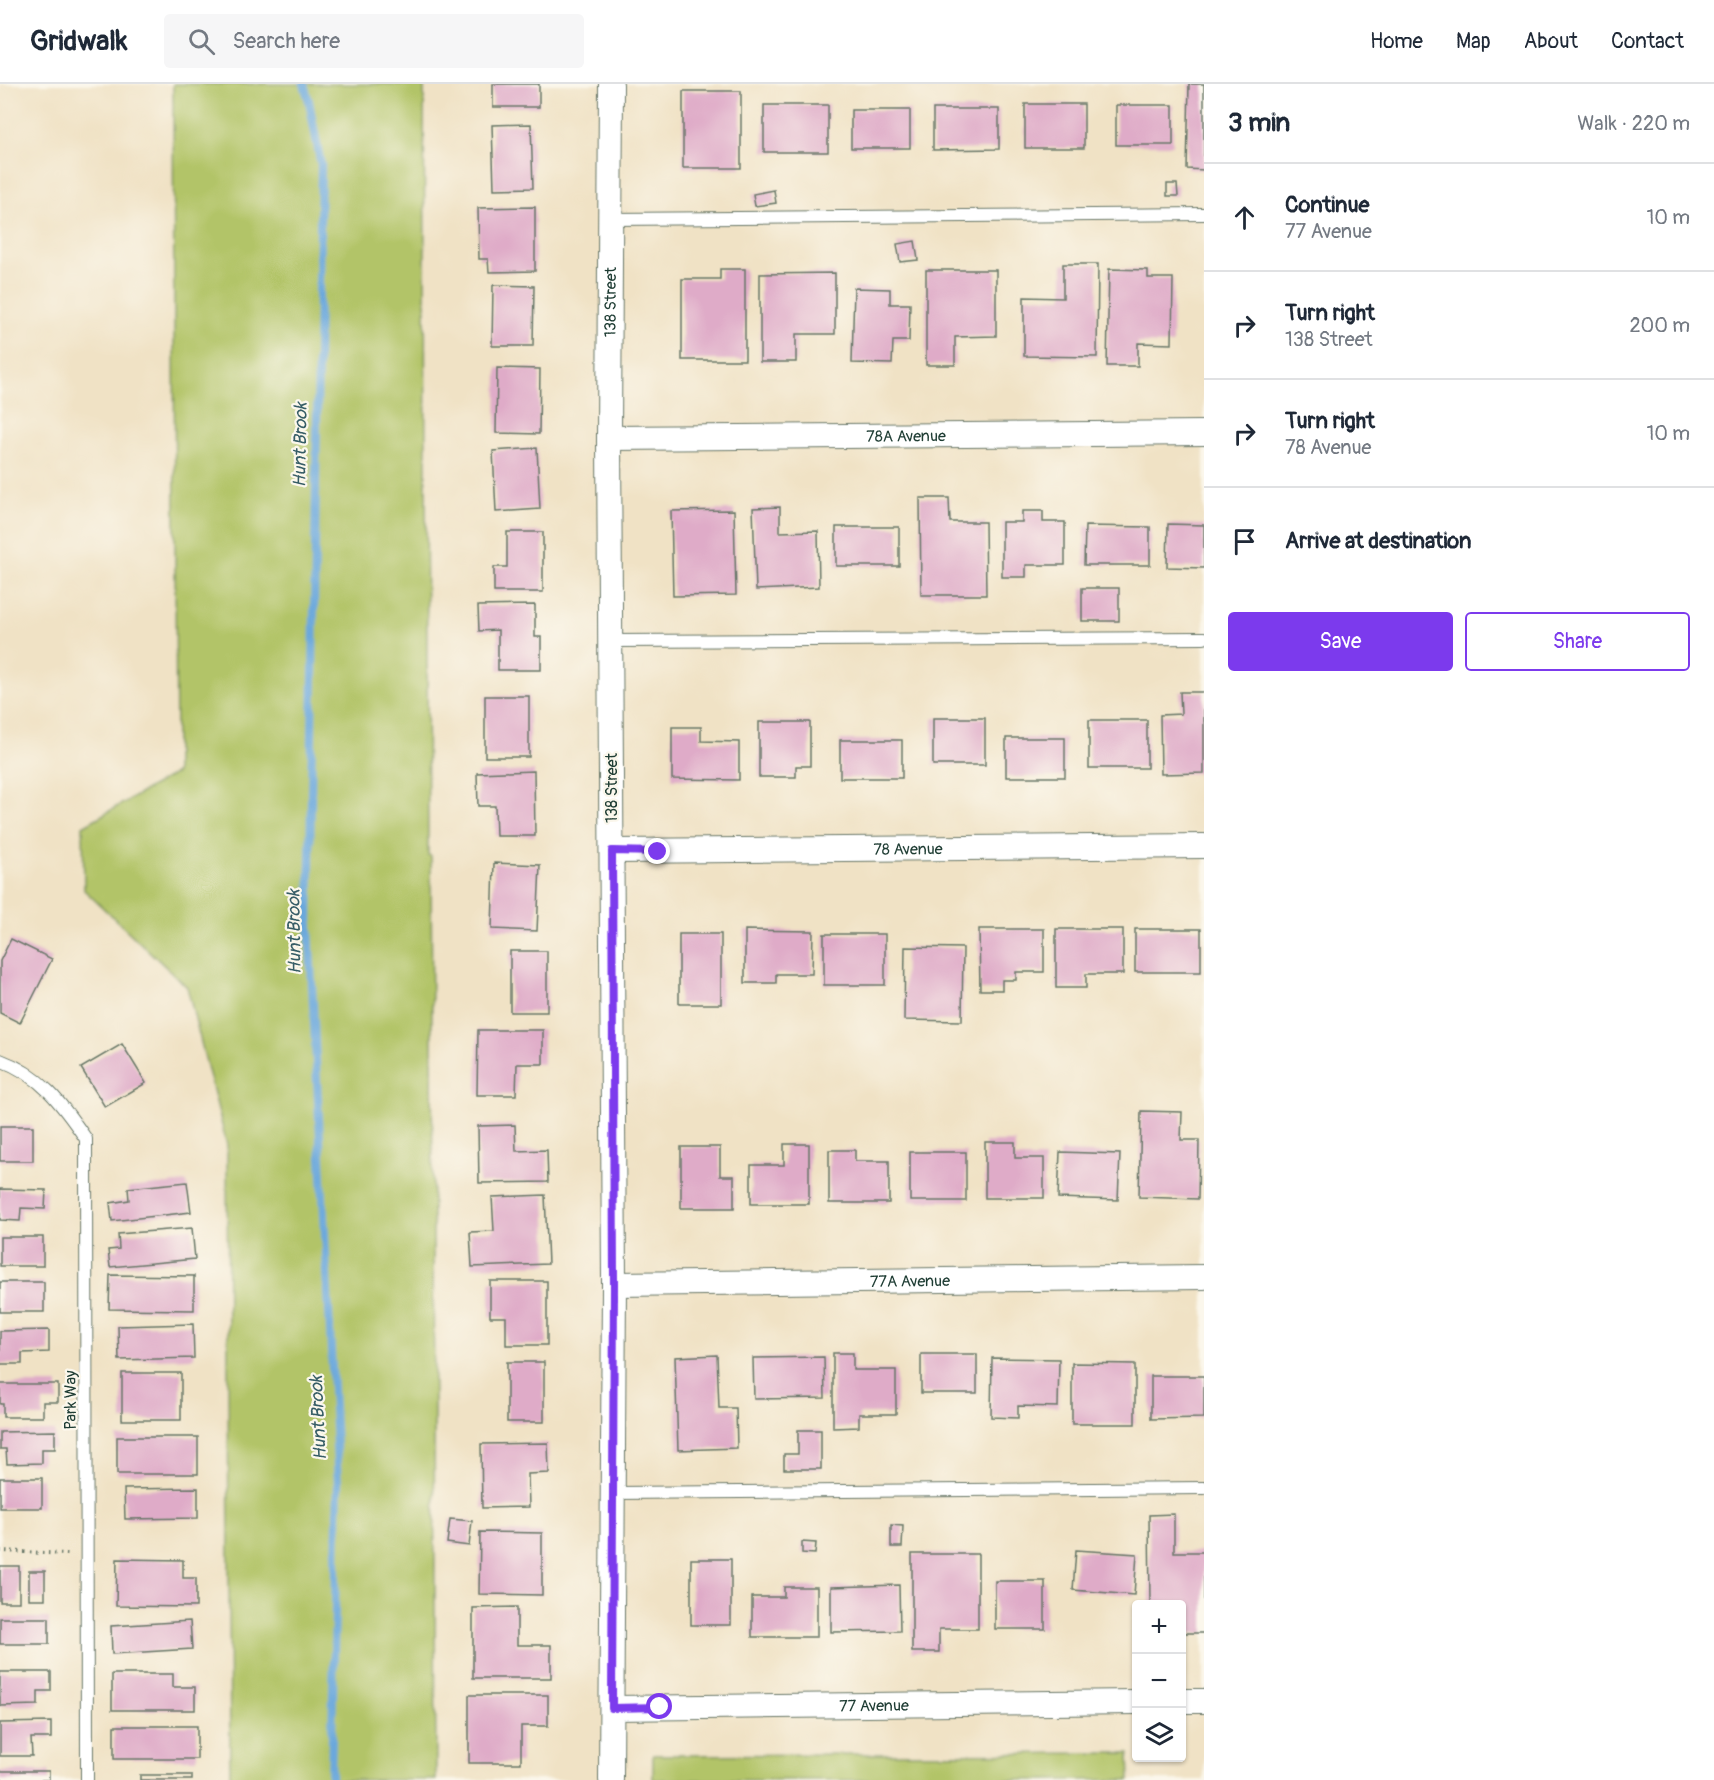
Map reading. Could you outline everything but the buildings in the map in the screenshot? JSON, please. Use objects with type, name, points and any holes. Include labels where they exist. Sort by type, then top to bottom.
[{"type":"street","name":"138 Street","points":[[611,84],[609,438],[614,1284],[611,1780]]},
{"type":"street","name":"78A Avenue","points":[[609,438],[1204,434]]},
{"type":"street","name":"78 Avenue","points":[[612,851],[1204,846]]},
{"type":"street","name":"77A Avenue","points":[[614,1284],[1204,1277]]},
{"type":"street","points":[[1186,1701],[1204,1701]]},
{"type":"street","name":"77 Avenue","points":[[612,1708],[1132,1702]]},
{"type":"lane","points":[[610,219],[1204,214]]},
{"type":"lane","points":[[610,641],[1204,638]]},
{"type":"lane","name":"Park Way","points":[[0,1060],[12,1064],[43,1084],[66,1110],[86,1139],[87,1780]]},
{"type":"lane","points":[[613,1493],[1204,1488]]},
{"type":"path","points":[[0,1551],[87,1554]]},
{"type":"green space","points":[[173,84],[424,84],[436,1780],[230,1780],[227,1145],[187,987],[84,890],[83,826],[176,773]]},
{"type":"green space","points":[[1129,1753],[1130,1780],[653,1780],[653,1755]]},
{"type":"waterway","name":"Hunt Brook","points":[[304,84],[321,165],[309,927],[338,1484],[331,1780]]},
{"type":"route","points":[[658,852],[612,851],[614,1284],[612,1708],[660,1707]]}]
